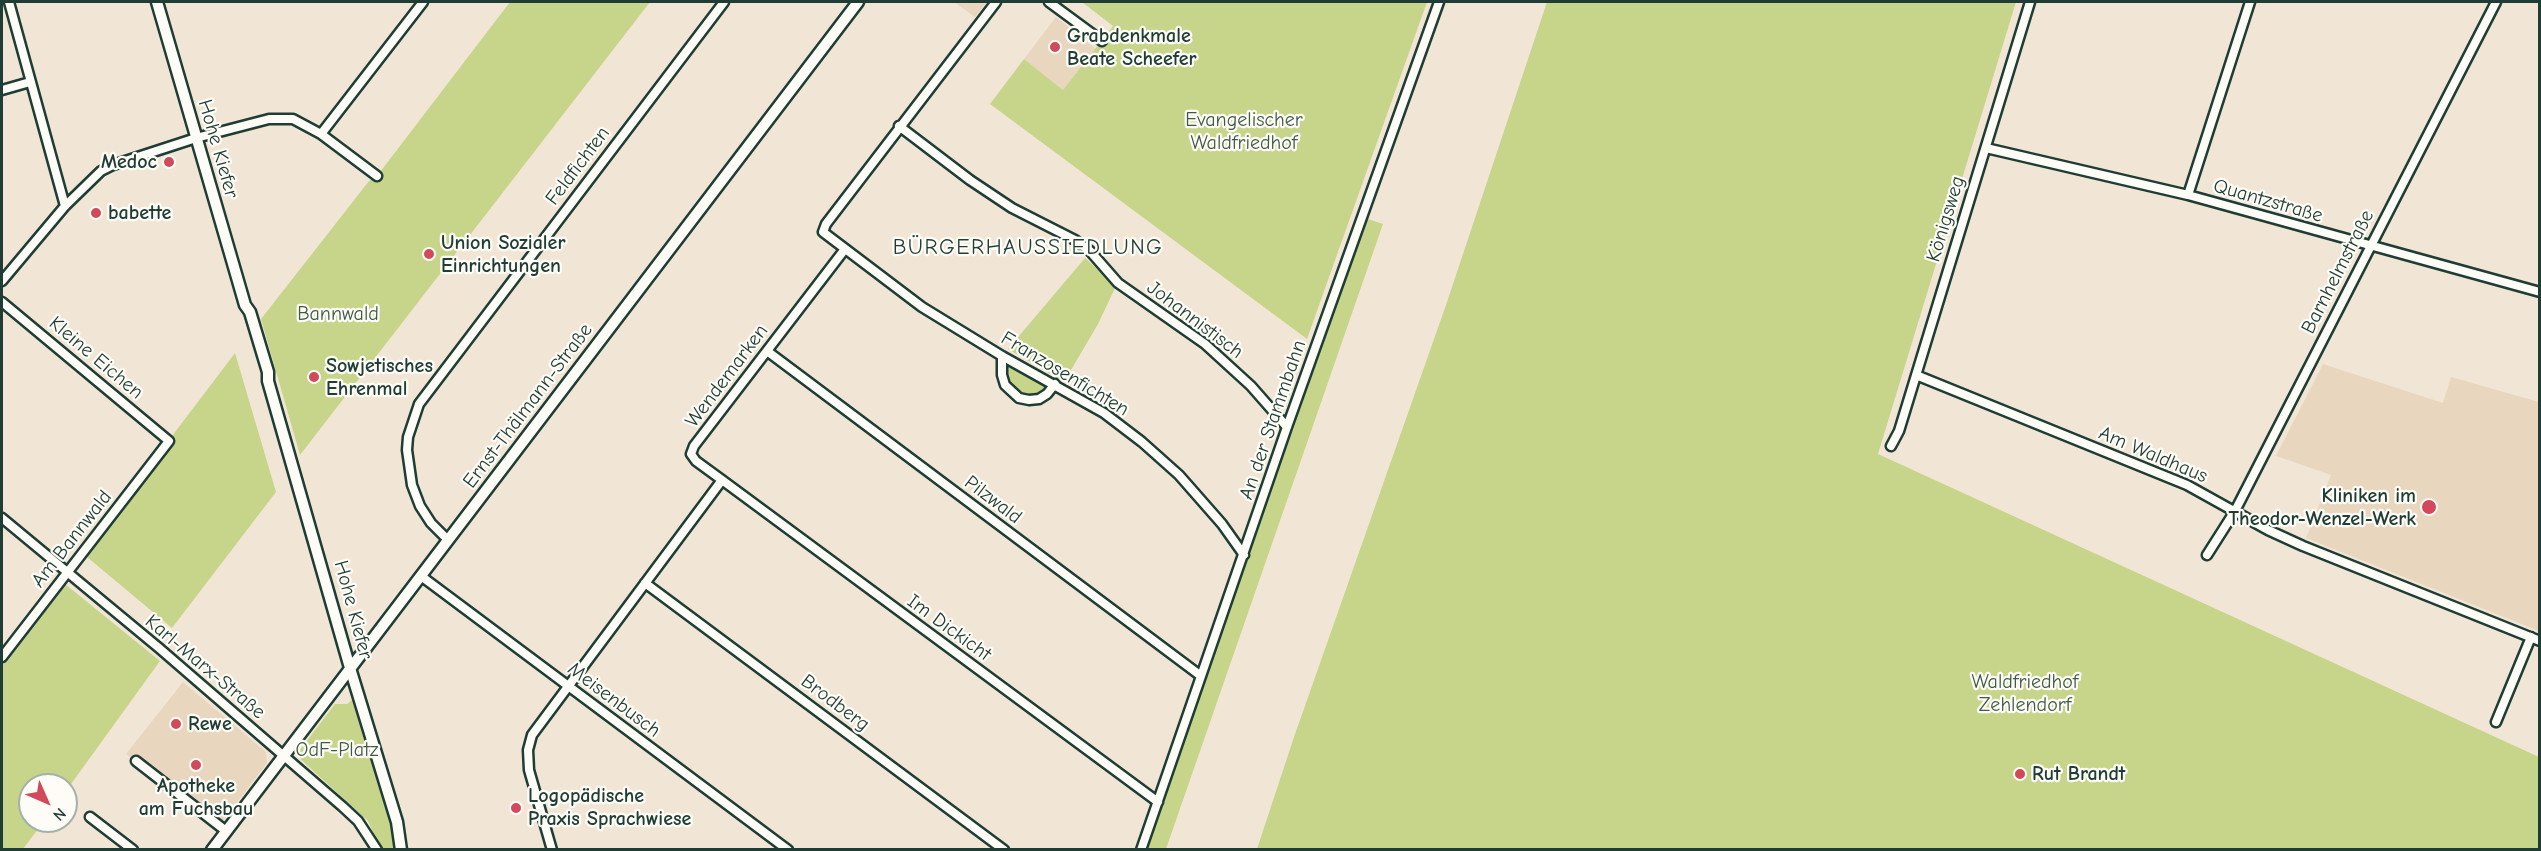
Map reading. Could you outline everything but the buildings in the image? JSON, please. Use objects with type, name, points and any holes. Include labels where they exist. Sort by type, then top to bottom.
[{"type":"street","points":[[9,2],[65,206]]},
{"type":"street","name":"Hohe Kiefer","points":[[158,2],[245,305],[245,314],[262,375],[267,381],[397,822],[401,849]]},
{"type":"street","points":[[321,134],[423,2]]},
{"type":"street","name":"Feldfichten","points":[[448,540],[431,523],[420,506],[412,485],[408,444],[411,425],[419,404],[724,2]]},
{"type":"street","name":"Ernst-Thälmann-Straße","points":[[212,849],[858,2]]},
{"type":"street","points":[[844,249],[823,232],[824,228],[899,126],[996,2]]},
{"type":"street","points":[[1049,2],[1102,41]]},
{"type":"street","name":"An der Stammbahn","points":[[1141,849],[1287,427],[1439,2]]},
{"type":"street","name":"Königsweg","points":[[1891,446],[1899,431],[2030,2]]},
{"type":"street","points":[[2188,195],[2250,2]]},
{"type":"street","name":"Barnhelmstraße","points":[[2207,555],[2235,511],[2496,2]]},
{"type":"street","points":[[2,90],[30,82]]},
{"type":"street","points":[[2,281],[65,206],[101,171],[196,138],[268,119],[302,122],[377,176]]},
{"type":"street","name":"Johannistisch","points":[[899,126],[970,180],[1012,208],[1075,240],[1090,251],[1118,282],[1205,344],[1251,386],[1287,427]]},
{"type":"street","name":"Quantzstraße","points":[[1986,148],[2188,195],[2540,292]]},
{"type":"street","name":"Wendemarken","points":[[722,480],[696,461],[691,454],[694,446],[844,249]]},
{"type":"street","name":"Franzosenfichten","points":[[844,249],[922,307],[1002,356],[1104,413],[1164,461],[1222,524],[1244,555]]},
{"type":"street","name":"Kleine Eichen","points":[[2,302],[169,441]]},
{"type":"street","name":"Pilzwald","points":[[766,351],[1201,675]]},
{"type":"street","points":[[1002,356],[1002,375],[1005,385],[1019,398],[1039,399],[1047,394],[1055,384]]},
{"type":"street","name":"Am Waldhaus","points":[[1916,375],[2187,485],[2268,531],[2303,546],[2540,641]]},
{"type":"street","name":"Am Bannwald","points":[[2,657],[169,441]]},
{"type":"street","points":[[552,849],[529,770],[528,750],[536,727],[722,480]]},
{"type":"street","name":"Im Dickicht","points":[[722,480],[1158,802]]},
{"type":"street","name":"Karl-Marx-Straße","points":[[2,518],[358,821],[377,849]]},
{"type":"street","name":"Meisenbusch","points":[[421,576],[788,849]]},
{"type":"street","name":"Brodberg","points":[[645,583],[1004,849]]},
{"type":"street","points":[[2496,722],[2530,637]]},
{"type":"street","points":[[136,761],[226,831]]},
{"type":"street","points":[[90,817],[133,849]]},
{"type":"shaded area","points":[[954,2],[987,2],[975,17]]},
{"type":"shaded area","points":[[1056,17],[1096,49],[1063,90],[1024,59]]},
{"type":"shaded area","name":"Kliniken im Theodor-Wenzel-Werk","points":[[2323,364],[2443,403],[2451,377],[2539,402],[2539,631],[2306,538],[2331,475],[2276,456]]},
{"type":"shaded area","points":[[183,682],[266,752],[267,763],[219,826],[126,754]]},
{"type":"green space","name":"Bannwald","points":[[510,2],[650,2],[300,455],[261,319],[369,181],[377,176]]},
{"type":"green space","name":"Evangelischer Waldfriedhof","points":[[1082,2],[1427,2],[1307,339],[990,104],[1024,59],[1063,90],[1113,26]]},
{"type":"green space","name":"Waldfriedhof Zehlendorf","points":[[1547,2],[2016,2],[1878,454],[2539,757],[2539,849],[1257,849],[1294,737],[1446,305]]},
{"type":"green space","points":[[1362,217],[1383,224],[1166,849],[1141,850]]},
{"type":"green space","points":[[1085,258],[1116,286],[1098,324],[1064,382],[1008,349]]},
{"type":"green space","points":[[235,353],[276,492],[172,628],[87,557],[176,440],[172,436]]},
{"type":"green space","points":[[1007,366],[1049,388],[1041,395],[1022,394],[1007,381]]},
{"type":"green space","points":[[65,584],[160,661],[78,774],[18,773],[18,833],[35,833],[23,849],[2,849],[2,665]]},
{"type":"green space","name":"OdF-Platz","points":[[352,700],[390,824],[394,849],[381,849],[368,821],[296,755],[335,704],[347,704]]},
{"type":"place","name":"Grabdenkmale Beate Scheefer","points":[[1055,47]]},
{"type":"place","name":"Medoc","points":[[169,162]]},
{"type":"place","name":"babette","points":[[96,213]]},
{"type":"place","name":"Union Sozialer Einrichtungen","points":[[429,254]]},
{"type":"place","name":"Sowjetisches Ehrenmal","points":[[314,377]]},
{"type":"place","name":"Kliniken im Theodor-Wenzel-Werk","points":[[2429,507]]},
{"type":"place","name":"Rewe","points":[[176,724]]},
{"type":"place","name":"Apotheke am Fuchsbau","points":[[196,765]]},
{"type":"place","name":"Rut Brandt","points":[[2020,774]]},
{"type":"place","name":"Logopädische Praxis Sprachwiese","points":[[516,808]]},
{"type":"district","name":"BÜRGERHAUSSIEDLUNG","points":[[1028,248]]}]
